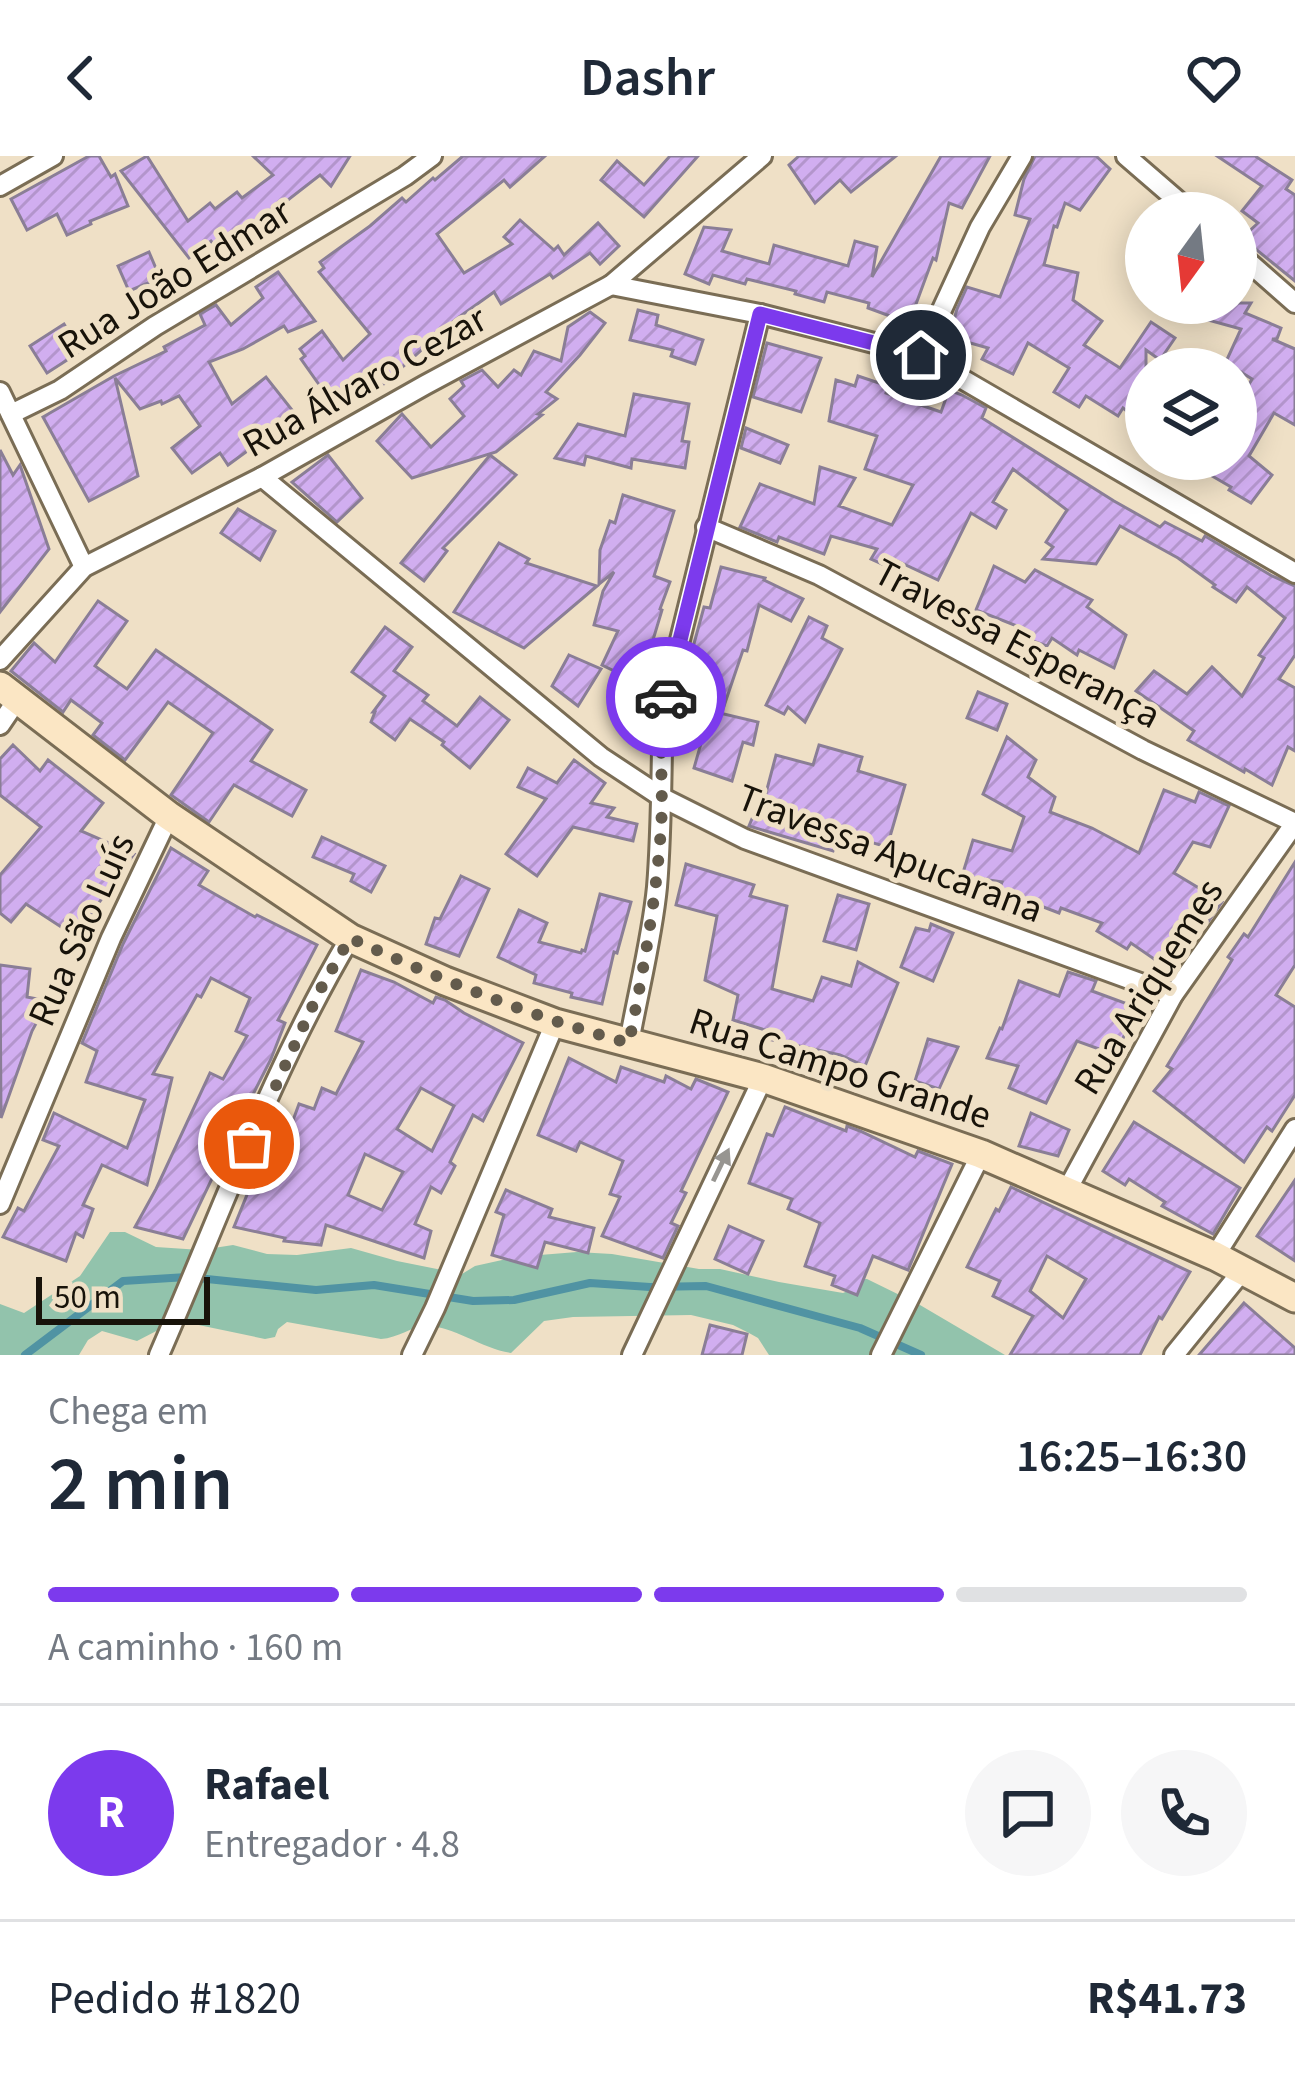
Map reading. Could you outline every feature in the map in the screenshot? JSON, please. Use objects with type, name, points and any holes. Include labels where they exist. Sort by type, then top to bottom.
[{"type":"street","points":[[0,186],[53,156]]},
{"type":"street","name":"Rua João Edmar","points":[[10,414],[60,390],[432,156]]},
{"type":"street","name":"Rua Álvaro Cezar","points":[[0,660],[84,567],[262,477],[611,285],[762,156]]},
{"type":"street","points":[[921,355],[980,226],[1022,156]]},
{"type":"street","points":[[1126,156],[1168,192]]},
{"type":"street","points":[[1257,269],[1295,302]]},
{"type":"street","points":[[611,285],[760,314],[921,355],[1295,573]]},
{"type":"street","points":[[629,1043],[657,892],[664,709],[760,314]]},
{"type":"street","points":[[0,392],[84,567]]},
{"type":"street","name":"Travessa Apucarana","points":[[262,477],[601,758],[663,798],[745,838],[1173,994]]},
{"type":"street","name":"Travessa Esperança","points":[[706,527],[819,575],[1143,750],[1295,823]]},
{"type":"street","points":[[0,725],[8,693]]},
{"type":"street","name":"Rua Campo Grande","points":[[8,693],[169,816],[350,938],[555,1023],[763,1078],[981,1154],[1214,1256],[1295,1298]]},
{"type":"street","name":"Rua São Luís","points":[[0,1204],[111,938],[169,816]]},
{"type":"street","name":"Rua Ariquemes","points":[[1066,1190],[1173,994],[1295,823]]},
{"type":"street","points":[[159,1355],[231,1183],[320,990],[350,938]]},
{"type":"street","points":[[412,1355],[555,1023]]},
{"type":"street","points":[[632,1355],[763,1078]]},
{"type":"street","points":[[1214,1256],[1295,1129]]},
{"type":"street","points":[[882,1353],[981,1154]]},
{"type":"street","points":[[1174,1355],[1243,1270]]},
{"type":"green space","points":[[110,1232],[125,1232],[156,1247],[201,1250],[233,1245],[267,1254],[297,1255],[351,1248],[462,1274],[475,1266],[515,1257],[577,1252],[720,1269],[843,1293],[859,1279],[867,1279],[1005,1355],[769,1355],[749,1333],[691,1315],[544,1321],[511,1353],[437,1327],[381,1339],[287,1322],[275,1337],[265,1339],[189,1323],[164,1327],[137,1341],[102,1331],[88,1340],[79,1355],[0,1355],[0,1304],[24,1313],[80,1276]]},
{"type":"building","points":[[89,156],[99,156],[111,177],[115,174],[128,206],[67,235],[57,214],[27,230],[11,199]]},
{"type":"building","points":[[147,156],[188,221],[210,203],[215,209],[237,192],[242,198],[273,175],[253,156],[350,156],[331,186],[320,175],[243,235],[240,231],[217,248],[211,241],[189,258],[121,171]]},
{"type":"building","points":[[463,156],[545,156],[510,187],[504,180],[437,234],[464,273],[512,244],[504,237],[520,220],[564,255],[598,223],[619,246],[600,264],[590,253],[501,304],[494,292],[377,390],[366,378],[332,403],[301,359],[305,356],[300,349],[322,331],[343,360],[370,334],[319,272],[324,268],[320,262]]},
{"type":"building","points":[[670,156],[698,156],[644,217],[601,180],[617,161],[644,185]]},
{"type":"building","points":[[799,156],[896,156],[851,192],[840,180],[815,203],[789,165]]},
{"type":"building","points":[[941,156],[990,156],[962,208],[949,203],[936,260],[933,258],[909,323],[868,308],[869,303],[827,292],[824,302],[747,279],[745,284],[713,275],[709,284],[685,274],[704,227],[731,230],[722,251],[769,264],[774,245],[848,266],[855,241],[877,247],[872,277]]},
{"type":"building","points":[[1035,156],[1096,156],[1110,169],[1080,210],[1065,203],[1044,265],[1078,273],[1073,300],[1102,321],[1084,345],[1120,368],[1125,361],[1125,410],[1118,416],[1086,396],[1079,407],[1054,392],[1069,368],[1028,343],[1013,374],[982,359],[988,348],[949,337],[967,287],[1000,297],[1030,219],[1015,215]]},
{"type":"building","points":[[1217,156],[1255,156],[1292,180],[1286,189],[1295,195],[1295,281],[1257,250],[1257,192],[1262,186]]},
{"type":"building","points":[[149,252],[160,278],[129,291],[118,266]]},
{"type":"building","points":[[278,272],[315,321],[288,332],[284,326],[209,362],[232,404],[266,377],[300,420],[267,448],[261,441],[228,465],[220,453],[192,473],[172,448],[200,426],[179,396],[140,409],[115,378],[138,476],[89,501],[43,417],[114,376],[166,351],[164,347],[205,325],[200,314],[216,305],[231,325],[263,298],[256,287]]},
{"type":"building","points":[[638,310],[658,315],[656,325],[703,340],[695,364],[671,356],[673,350],[630,340]]},
{"type":"building","points":[[590,312],[605,323],[546,392],[557,399],[496,452],[412,478],[377,441],[402,414],[431,447],[464,416],[450,399],[464,386],[461,381],[482,370],[498,387],[514,370],[521,375],[534,351],[561,361],[568,327]]},
{"type":"building","points":[[1257,318],[1281,328],[1277,339],[1272,339],[1295,349],[1295,425],[1274,413],[1257,442],[1257,348],[1232,348],[1241,329],[1223,324],[1257,324]]},
{"type":"building","points":[[64,324],[81,351],[47,373],[30,346]]},
{"type":"building","points":[[1150,324],[1175,338],[1168,348],[1133,348]]},
{"type":"building","points":[[767,343],[821,358],[801,412],[753,397]]},
{"type":"building","points":[[858,376],[888,386],[886,393],[941,412],[949,390],[962,395],[986,408],[982,418],[1114,501],[1160,527],[1165,522],[1202,541],[1205,536],[1295,586],[1295,655],[1279,679],[1295,688],[1295,751],[1288,747],[1272,785],[1188,740],[1194,731],[1136,691],[1154,671],[1187,694],[1212,667],[1242,696],[1264,658],[1259,655],[1285,618],[1247,587],[1236,602],[1178,558],[1120,526],[1096,564],[1043,559],[1053,547],[1046,542],[1067,510],[1013,469],[993,502],[1006,510],[996,528],[971,513],[938,580],[895,560],[891,568],[871,559],[877,549],[831,536],[824,554],[740,527],[760,484],[814,504],[820,467],[855,478],[839,506],[892,525],[913,485],[865,469],[877,436],[829,421],[836,380],[855,386]]},
{"type":"building","points":[[634,394],[689,404],[682,441],[689,442],[685,468],[632,459],[631,468],[586,456],[584,465],[555,458],[578,424],[625,436]]},
{"type":"building","points":[[746,428],[788,445],[780,463],[741,448]]},
{"type":"building","points":[[0,450],[13,475],[20,465],[49,549],[0,612]]},
{"type":"building","points":[[328,455],[362,498],[337,522],[292,482]]},
{"type":"building","points":[[490,455],[516,475],[443,548],[447,551],[424,581],[401,563]]},
{"type":"building","points":[[1257,463],[1272,475],[1251,503],[1219,480],[1257,480]]},
{"type":"building","points":[[623,495],[674,511],[654,576],[670,582],[650,650],[635,681],[602,665],[618,631],[594,625],[614,572],[599,584],[600,550]]},
{"type":"building","points":[[238,509],[275,531],[260,560],[221,533]]},
{"type":"building","points":[[499,543],[529,559],[526,563],[597,586],[524,648],[454,612]]},
{"type":"building","points":[[994,566],[1025,582],[1035,570],[1092,600],[1087,607],[1126,635],[1114,668],[1079,650],[1077,655],[1052,638],[1047,646],[1012,634],[1017,626],[976,610]]},
{"type":"building","points":[[721,567],[765,578],[803,599],[791,621],[759,605],[747,651],[743,650],[724,706],[681,691],[704,607],[710,608]]},
{"type":"building","points":[[98,601],[127,621],[95,666],[127,689],[156,650],[272,730],[251,761],[306,790],[292,816],[234,785],[209,822],[171,795],[213,733],[168,702],[125,760],[93,735],[102,723],[71,700],[63,712],[11,671],[34,643],[55,662]]},
{"type":"building","points":[[809,617],[827,626],[822,638],[842,649],[805,722],[788,707],[784,714],[766,705]]},
{"type":"building","points":[[385,627],[412,647],[394,671],[428,695],[423,701],[457,726],[480,697],[509,720],[470,768],[444,742],[410,719],[395,740],[371,722],[385,696],[352,672]]},
{"type":"building","points":[[569,655],[601,669],[578,706],[552,686]]},
{"type":"building","points":[[978,692],[1007,704],[997,730],[967,718]]},
{"type":"building","points":[[707,710],[758,722],[753,745],[743,742],[732,781],[694,768]]},
{"type":"building","points":[[1007,737],[1036,760],[1028,777],[1055,797],[1050,812],[1139,853],[1164,790],[1195,802],[1199,792],[1229,806],[1210,847],[1193,842],[1174,873],[1222,902],[1170,970],[1131,943],[1127,949],[1097,931],[1102,923],[1061,908],[1059,913],[1020,898],[1013,916],[993,907],[1002,882],[962,876],[973,840],[1012,851],[1024,817],[983,794]]},
{"type":"building","points":[[13,745],[40,771],[48,760],[103,803],[81,831],[134,854],[75,936],[26,904],[11,922],[0,913],[0,875],[41,827],[0,795],[0,759]]},
{"type":"building","points":[[819,745],[862,757],[858,771],[905,785],[887,847],[839,833],[833,851],[749,826],[766,793],[776,755],[813,765]]},
{"type":"building","points":[[574,760],[605,783],[591,803],[614,808],[607,817],[637,824],[633,841],[573,827],[537,876],[506,854],[546,799],[518,787],[528,768],[557,783]]},
{"type":"building","points":[[322,837],[385,866],[371,892],[351,881],[354,874],[313,857]]},
{"type":"building","points":[[171,848],[208,871],[199,885],[317,945],[278,1020],[285,1023],[242,1116],[238,1114],[209,1156],[220,1162],[183,1239],[135,1227],[210,1073],[223,1079],[247,1036],[236,1031],[250,998],[211,978],[153,1074],[172,1078],[147,1185],[102,1165],[83,1205],[93,1209],[83,1237],[76,1233],[66,1261],[3,1237],[18,1208],[24,1211],[59,1146],[43,1140],[54,1113],[127,1148],[145,1100],[86,1082],[97,1051],[82,1043],[123,944]]},
{"type":"building","points":[[1295,862],[1295,965],[1276,995],[1295,1007],[1295,1095],[1244,1162],[1154,1091],[1172,1069],[1167,1066],[1232,960],[1228,957],[1244,934],[1248,937]]},
{"type":"building","points":[[686,864],[754,885],[750,896],[787,906],[772,989],[813,1001],[822,977],[851,986],[858,962],[898,983],[865,1066],[840,1055],[763,1038],[765,1030],[733,1020],[738,995],[705,980],[717,916],[676,905]]},
{"type":"building","points":[[461,876],[489,889],[459,956],[426,944],[435,918],[440,919]]},
{"type":"building","points":[[600,894],[631,902],[602,1004],[534,983],[536,975],[498,957],[519,910],[547,923],[539,942],[585,951]]},
{"type":"building","points":[[838,895],[869,904],[856,950],[824,941]]},
{"type":"building","points":[[931,924],[953,933],[933,981],[901,967],[916,928],[929,931]]},
{"type":"building","points":[[0,965],[30,969],[27,997],[48,1001],[32,1031],[1,1118]]},
{"type":"building","points":[[361,970],[433,1003],[436,997],[445,1000],[523,1043],[483,1121],[473,1115],[441,1193],[431,1187],[415,1224],[431,1231],[424,1258],[326,1225],[321,1245],[234,1227],[253,1180],[276,1142],[284,1145],[299,1104],[314,1109],[322,1088],[336,1094],[363,1042],[336,1031]],"holes":[[[421,1088],[454,1106],[432,1151],[397,1129]],[[365,1154],[403,1172],[382,1210],[348,1195]]]},
{"type":"building","points":[[1068,972],[1096,981],[1092,991],[1136,1007],[1116,1055],[1077,1041],[1046,1103],[1009,1088],[1018,1066],[987,1058],[1019,981],[1059,996]]},
{"type":"building","points":[[928,1039],[958,1047],[939,1089],[915,1081]]},
{"type":"building","points":[[569,1058],[616,1082],[621,1067],[664,1082],[666,1076],[691,1089],[696,1079],[728,1092],[681,1191],[686,1193],[671,1223],[678,1226],[663,1258],[602,1236],[620,1197],[610,1194],[623,1161],[580,1142],[576,1151],[538,1135]]},
{"type":"building","points":[[785,1107],[846,1131],[847,1126],[915,1157],[918,1151],[952,1164],[908,1270],[873,1256],[857,1295],[832,1285],[835,1276],[805,1266],[820,1223],[788,1209],[792,1199],[749,1183],[767,1134],[773,1136]]},
{"type":"building","points":[[1031,1113],[1069,1130],[1058,1156],[1019,1146]]},
{"type":"building","points":[[1134,1122],[1240,1188],[1213,1234],[1162,1206],[1165,1202],[1129,1179],[1125,1185],[1103,1171]]},
{"type":"building","points":[[1295,1180],[1295,1261],[1257,1236]]},
{"type":"building","points":[[1011,1187],[1190,1272],[1140,1355],[1010,1355],[1033,1316],[993,1296],[1000,1281],[967,1267],[996,1209],[999,1211]],"holes":[[[1047,1256],[1086,1279],[1063,1318],[1030,1291]]]},
{"type":"building","points":[[506,1190],[552,1209],[549,1217],[594,1228],[588,1253],[545,1242],[537,1268],[492,1255],[504,1215],[496,1212]]},
{"type":"building","points":[[729,1226],[763,1241],[748,1274],[715,1259]]},
{"type":"building","points":[[1244,1303],[1295,1348],[1295,1355],[1199,1355]]},
{"type":"building","points":[[710,1325],[747,1334],[742,1355],[702,1355]]},
{"type":"waterway","points":[[25,1355],[123,1281],[187,1277],[316,1290],[374,1285],[473,1301],[514,1300],[590,1283],[706,1286],[860,1328],[921,1355]]},
{"type":"way so far","points":[[249,1144],[320,990],[350,938],[555,1023],[629,1043],[657,892],[666,697]]},
{"type":"route","points":[[666,697],[760,314],[921,355]]}]
